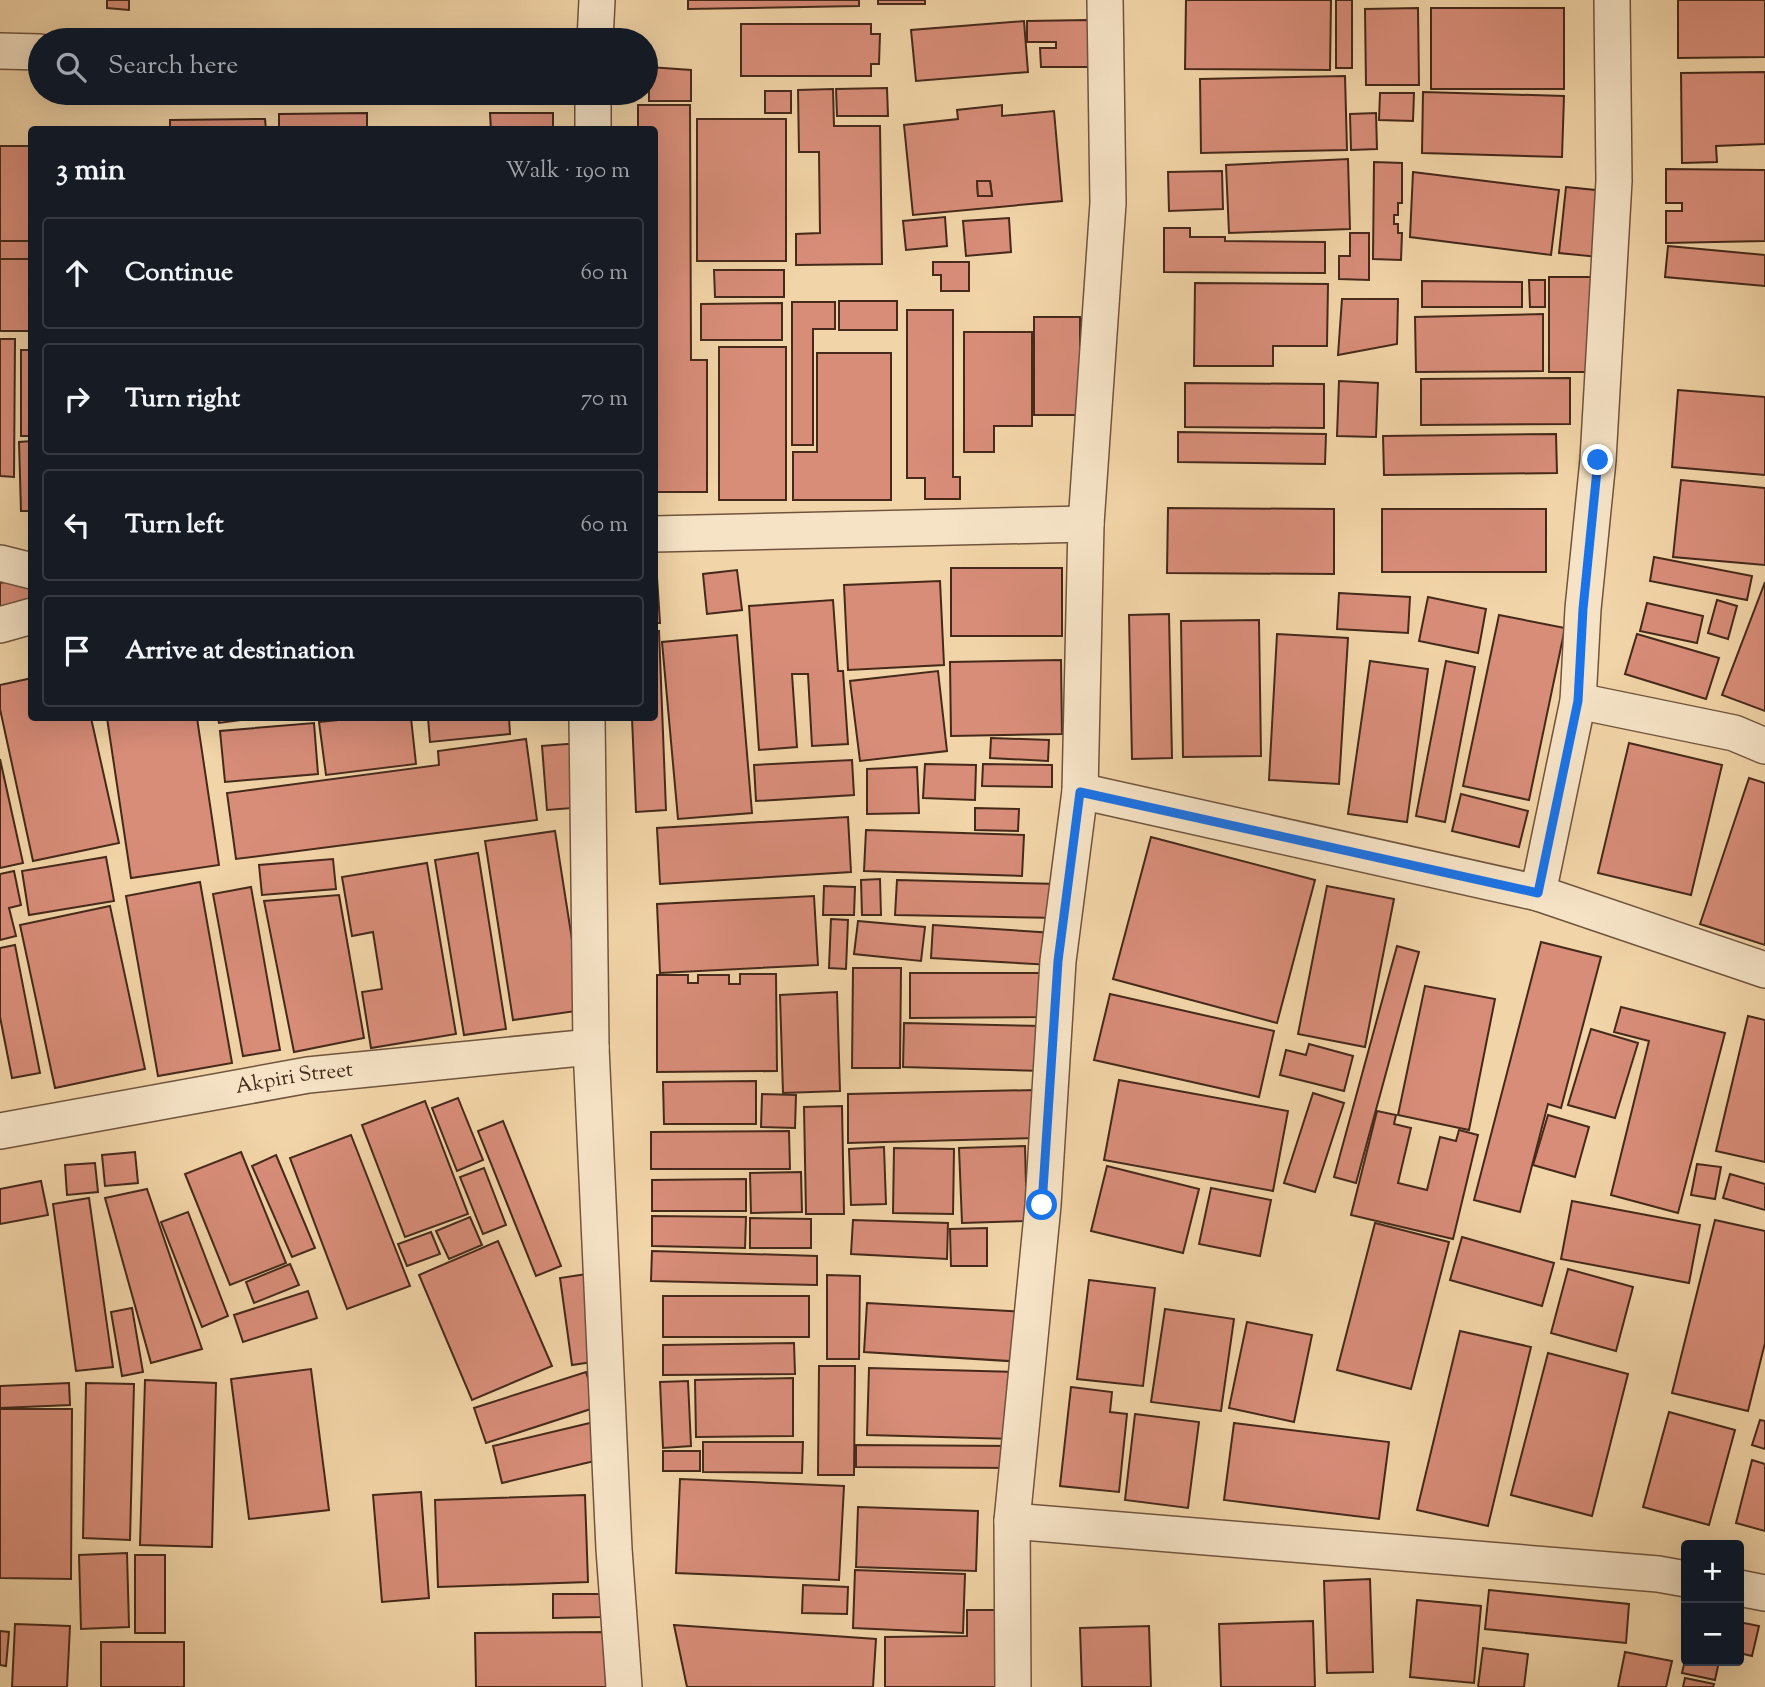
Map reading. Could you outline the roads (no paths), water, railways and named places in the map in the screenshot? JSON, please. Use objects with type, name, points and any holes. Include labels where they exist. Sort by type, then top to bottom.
[{"type":"street","points":[[596,28],[597,0]]},
{"type":"street","points":[[1013,1687],[1012,1521],[1042,1205],[1058,961],[1080,792],[1086,524],[1108,202],[1105,0]]},
{"type":"street","points":[[1538,893],[1578,701],[1583,609],[1598,460],[1614,181],[1612,0]]},
{"type":"street","points":[[0,51],[28,52]]},
{"type":"street","points":[[593,105],[593,126]]},
{"type":"street","points":[[658,534],[1086,524]]},
{"type":"street","points":[[0,563],[28,570]]},
{"type":"street","points":[[0,625],[28,617]]},
{"type":"street","points":[[1578,701],[1734,733],[1765,746]]},
{"type":"street","points":[[587,721],[591,1047],[614,1549],[624,1687]]},
{"type":"street","points":[[1080,792],[1538,893],[1765,970]]},
{"type":"street","name":"Akpiri Street","points":[[0,1131],[308,1075],[591,1047]]},
{"type":"street","points":[[1012,1521],[1644,1573],[1681,1578]]},
{"type":"street","points":[[1744,1589],[1765,1593]]}]
